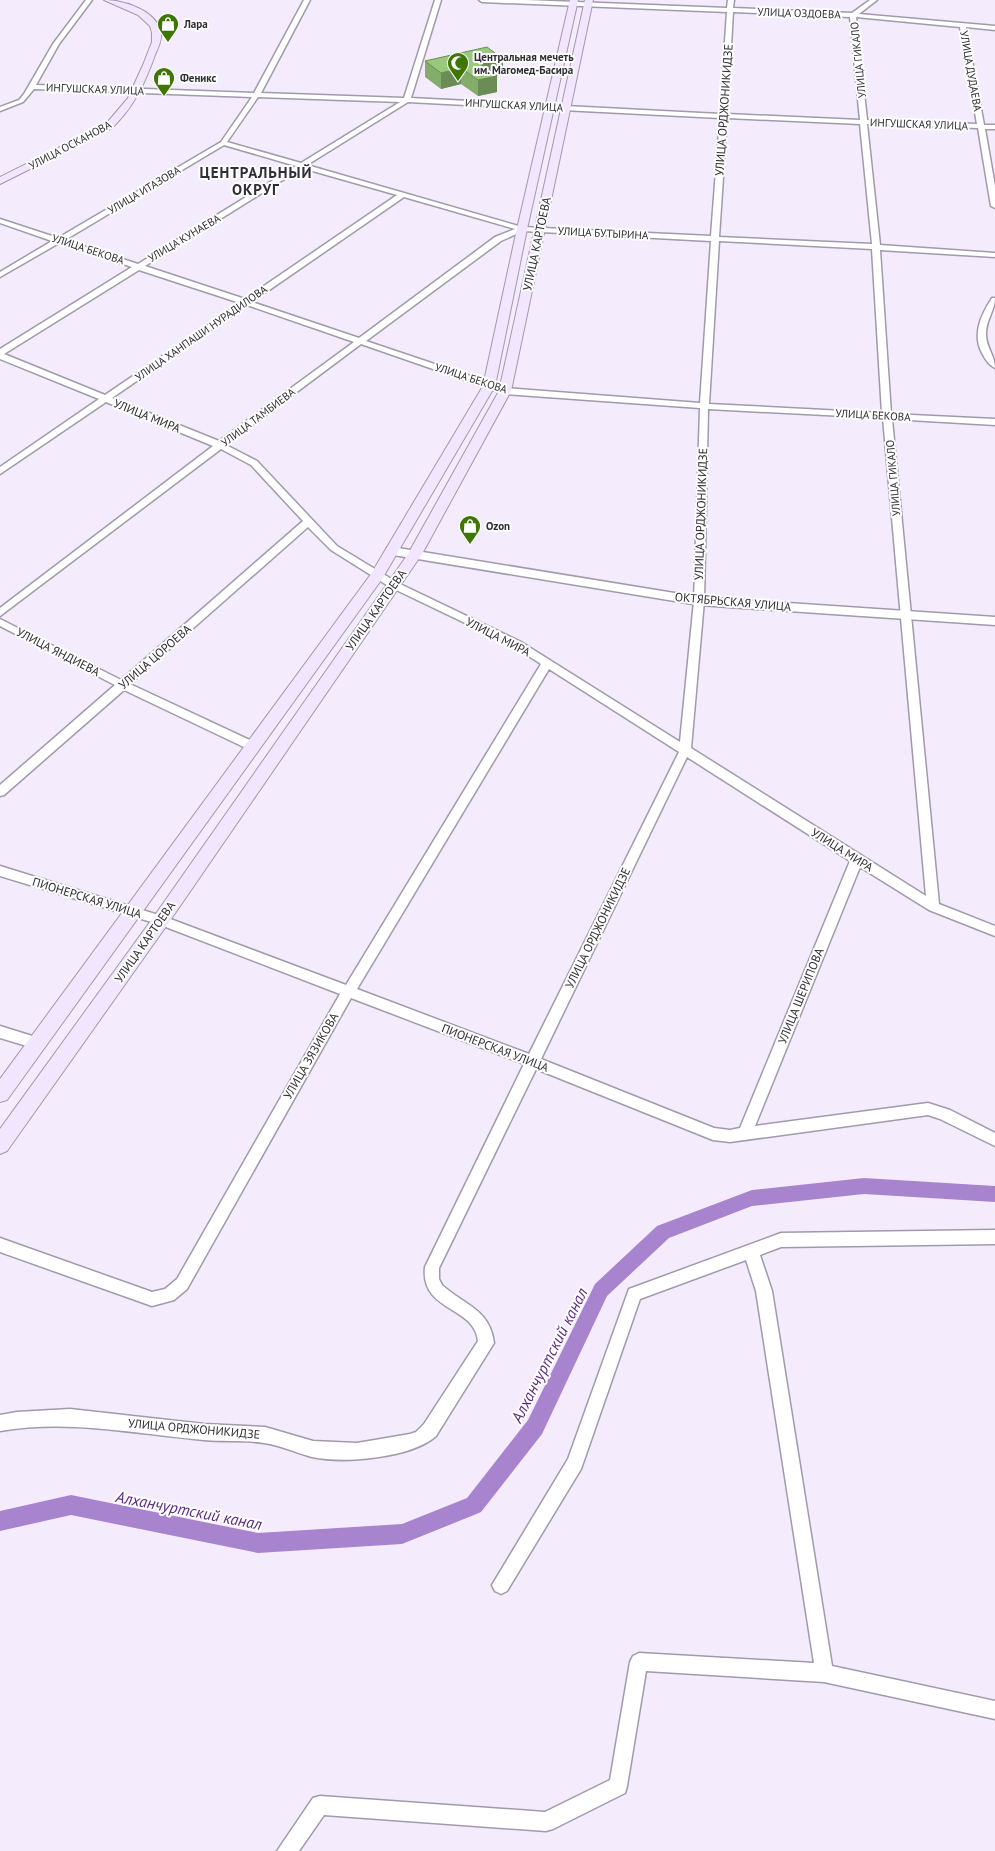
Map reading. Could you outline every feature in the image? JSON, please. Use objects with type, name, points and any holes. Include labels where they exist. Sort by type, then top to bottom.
[{"type":"main road","name":"УЛИЦА ОСКАНОВА","points":[[0,181],[109,126],[122,114],[136,90],[156,42],[157,33],[146,17],[119,2],[108,0]]},
{"type":"main road","name":"УЛИЦА КАРТОЕВА","points":[[0,1094],[377,576],[489,386],[522,229],[574,2]]},
{"type":"main road","name":"УЛИЦА КАРТОЕВА","points":[[0,1145],[161,920],[415,554],[505,391],[589,2]]},
{"type":"street","points":[[0,109],[21,101],[33,86],[56,44],[89,0]]},
{"type":"street","name":"УЛИЦА ИТАЗОВА","points":[[0,275],[223,143],[257,94],[307,0]]},
{"type":"street","points":[[407,100],[438,0]]},
{"type":"street","name":"УЛИЦА ОЗДОЕВА","points":[[482,0],[731,5],[995,28]]},
{"type":"street","name":"УЛИЦА ГИКАЛО","points":[[874,0],[853,15],[865,122],[876,247],[887,416],[933,907]]},
{"type":"street","name":"УЛИЦА ОРДЖОНИКИДЗЕ","points":[[0,1423],[17,1420],[70,1417],[204,1432],[265,1435],[313,1449],[357,1451],[410,1442],[421,1438],[430,1430],[486,1343],[487,1333],[482,1324],[440,1292],[432,1282],[432,1266],[685,750],[699,601],[704,406],[731,5]]},
{"type":"street","name":"УЛИЦА ДУДАЕВА","points":[[963,25],[995,206]]},
{"type":"street","name":"ИНГУШСКАЯ УЛИЦА","points":[[33,86],[407,100],[995,127]]},
{"type":"street","name":"УЛИЦА КУНАЕВА","points":[[0,355],[138,266],[407,100]]},
{"type":"street","name":"УЛИЦА БУТЫРИНА","points":[[223,143],[522,229],[995,255]]},
{"type":"street","name":"УЛИЦА ХАНПАШИ НУРАДИЛОВА","points":[[0,471],[402,195]]},
{"type":"street","name":"УЛИЦА БЕКОВА","points":[[0,221],[60,239],[505,391],[704,406],[995,422]]},
{"type":"street","name":"УЛИЦА ТАМБИЕВА","points":[[0,613],[220,445],[498,238],[522,229]]},
{"type":"street","points":[[995,300],[984,317],[981,336],[985,354],[995,365]]},
{"type":"street","name":"УЛИЦА МИРА","points":[[0,355],[220,445],[254,463],[334,548],[377,576],[517,644],[933,907],[995,931]]},
{"type":"street","name":"УЛИЦА ЦОРОЕВА","points":[[0,792],[309,521]]},
{"type":"street","name":"ОКТЯБРЬСКАЯ УЛИЦА","points":[[392,551],[699,601],[995,621]]},
{"type":"street","name":"УЛИЦА ЯНДИЕВА","points":[[0,622],[123,685],[252,746]]},
{"type":"street","name":"УЛИЦА ЗЯЗИКОВА","points":[[0,1245],[152,1299],[169,1295],[182,1284],[348,992],[547,663]]},
{"type":"street","name":"УЛИЦА ШЕРИПОВА","points":[[745,1132],[857,859]]},
{"type":"street","name":"ПИОНЕРСКАЯ УЛИЦА","points":[[0,871],[161,920],[532,1061],[713,1134],[730,1136],[745,1132],[928,1109],[939,1111],[977,1133],[995,1140]]},
{"type":"street","points":[[0,1032],[38,1043]]},
{"type":"street","points":[[501,1585],[575,1463],[634,1294],[781,1240],[995,1237]]},
{"type":"street","points":[[751,1251],[764,1291],[824,1673]]},
{"type":"street","points":[[287,1851],[320,1805],[546,1822],[618,1786],[639,1662],[824,1673],[995,1710]]},
{"type":"building","points":[[487,47],[503,59],[480,64],[497,76],[478,80],[461,68],[441,73],[425,61]]},
{"type":"waterway","name":"Алханчуртский канал","points":[[0,1521],[71,1505],[258,1543],[402,1534],[474,1505],[535,1427],[601,1290],[663,1232],[752,1198],[864,1186],[995,1194]]},
{"type":"place","name":"Лара","points":[[168,43]]},
{"type":"place","name":"Центральная мечеть им. Магомед-Басира","points":[[458,82]]},
{"type":"place","name":"Феникс","points":[[164,97]]},
{"type":"place","name":"Ozon","points":[[470,545]]},
{"type":"district","name":"ЦЕНТРАЛЬНЫЙ ОКРУГ","points":[[256,182]]}]
